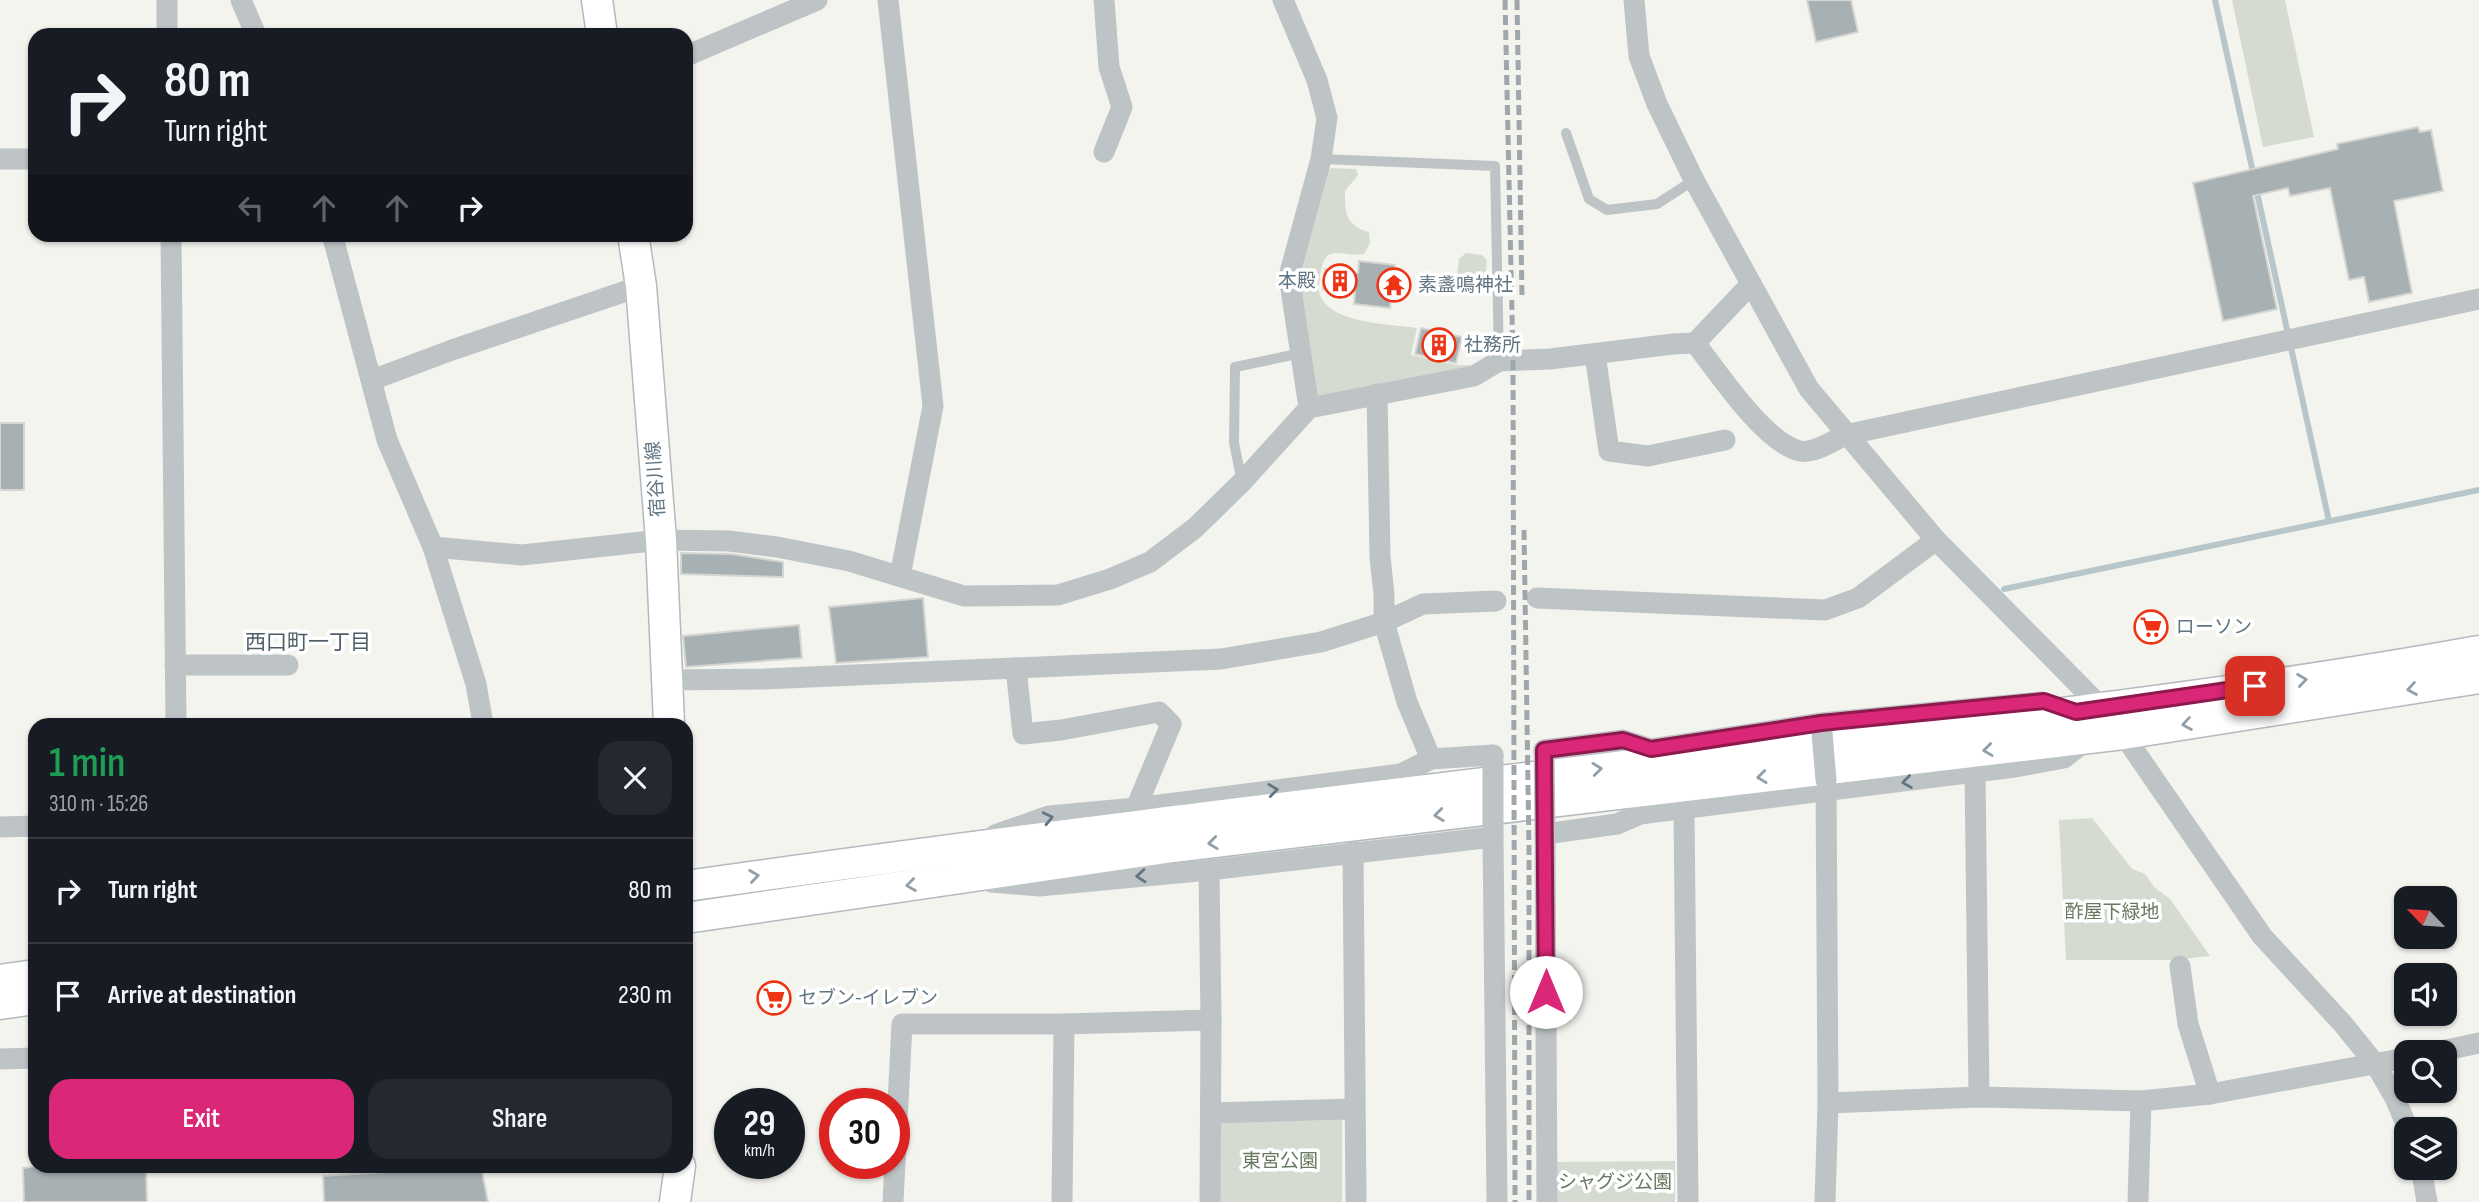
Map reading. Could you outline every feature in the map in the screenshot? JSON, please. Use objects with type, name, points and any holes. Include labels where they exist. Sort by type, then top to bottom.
[{"type":"street","points":[[167,0],[167,28]]},
{"type":"street","points":[[241,0],[253,28]]},
{"type":"street","points":[[597,0],[601,28]]},
{"type":"street","points":[[693,53],[817,0]]},
{"type":"street","points":[[888,0],[933,406],[900,576]]},
{"type":"street","points":[[1104,0],[1109,67],[1122,107],[1104,152]]},
{"type":"street","points":[[1283,0],[1324,100],[1327,118],[1321,159],[1289,276],[1309,408]]},
{"type":"street","points":[[1634,0],[1639,56],[1657,104],[1694,180],[1809,390],[1936,540],[2089,710],[2123,734],[2262,936],[2343,1024],[2376,1065],[2403,1117]]},
{"type":"street","points":[[0,159],[28,159]]},
{"type":"street","points":[[171,242],[176,718]]},
{"type":"street","points":[[334,242],[387,440],[433,547],[477,684],[482,718]]},
{"type":"street","name":"宿谷川線","points":[[634,242],[641,286],[661,540],[669,718]]},
{"type":"street","points":[[433,547],[522,555],[661,540],[729,541],[849,561],[964,596],[1058,595],[1110,579],[1150,562],[1195,528],[1242,482],[1309,408],[1474,376],[1499,361],[1550,359],[1695,343],[1751,284]]},
{"type":"street","points":[[372,380],[465,345],[641,286]]},
{"type":"street","points":[[1695,343],[1759,424],[1783,443],[1799,451],[1808,451],[1845,435],[2479,299]]},
{"type":"street","points":[[1595,354],[1609,451],[1648,456],[1725,440]]},
{"type":"street","points":[[1377,394],[1384,622],[1406,702],[1431,759]]},
{"type":"street","points":[[1537,598],[1825,610],[1858,598],[1936,540]]},
{"type":"street","points":[[667,680],[764,679],[1221,659],[1321,642],[1384,622],[1423,604],[1496,601]]},
{"type":"street","points":[[693,885],[960,847],[2089,710],[2383,669],[2479,651]]},
{"type":"street","points":[[175,665],[288,665]]},
{"type":"street","points":[[1016,668],[1023,734],[1061,730],[1159,712],[1171,724],[1136,808]]},
{"type":"street","points":[[693,917],[1186,846],[2123,734],[2479,678]]},
{"type":"street","points":[[1547,1202],[1544,750],[1623,740],[1651,749],[2044,701],[2089,710]]},
{"type":"street","points":[[1821,728],[1827,786],[1828,1102],[1825,1202]]},
{"type":"street","points":[[1545,834],[1617,824],[1640,814],[1827,786],[1975,773],[2064,758],[2089,738]]},
{"type":"street","points":[[960,847],[1049,816],[1136,808],[1401,774],[1431,759],[1493,755],[1497,1202]]},
{"type":"street","points":[[1975,773],[1979,1097]]},
{"type":"street","points":[[1684,809],[1688,1202]]},
{"type":"street","points":[[0,827],[28,826]]},
{"type":"street","points":[[958,879],[1039,886],[1493,838]]},
{"type":"street","points":[[1353,852],[1356,1202]]},
{"type":"street","points":[[1209,870],[1210,1202]]},
{"type":"street","points":[[2180,966],[2188,1024],[2210,1094]]},
{"type":"street","points":[[0,980],[28,976]]},
{"type":"street","points":[[0,1004],[28,1000]]},
{"type":"street","points":[[893,1202],[902,1024],[1211,1020]]},
{"type":"street","points":[[1062,1202],[1064,1024]]},
{"type":"street","points":[[2457,1048],[2479,1043]]},
{"type":"street","points":[[0,1059],[28,1058]]},
{"type":"street","points":[[1828,1102],[1979,1097],[2141,1101],[2210,1094],[2394,1061]]},
{"type":"street","points":[[2138,1202],[2141,1101]]},
{"type":"street","points":[[1211,1113],[1354,1109]]},
{"type":"street","points":[[675,1202],[679,1173]]},
{"type":"street","points":[[2423,1180],[2427,1202]]},
{"type":"lane","points":[[1566,133],[1589,199],[1607,210],[1657,204],[1694,180]]},
{"type":"lane","points":[[1321,159],[1495,166],[1499,361]]},
{"type":"lane","points":[[1242,482],[1234,443],[1236,367],[1302,353]]},
{"type":"green space","points":[[2232,0],[2285,0],[2314,137],[2263,147]]},
{"type":"green space","points":[[1332,168],[1356,169],[1358,175],[1345,191],[1346,212],[1355,226],[1369,232],[1370,243],[1364,254],[1335,253],[1326,258],[1322,265],[1319,289],[1324,303],[1334,311],[1361,320],[1417,328],[1411,355],[1456,365],[1487,366],[1316,397],[1298,273],[1325,171]]},
{"type":"green space","points":[[1466,253],[1482,255],[1487,260],[1485,281],[1479,286],[1460,284],[1457,278],[1459,259]]},
{"type":"green space","name":"酢屋下緑地","points":[[2092,818],[2132,869],[2145,874],[2154,887],[2170,899],[2210,956],[2173,960],[2066,960],[2059,820]]},
{"type":"green space","name":"東宮公園","points":[[1342,1120],[1342,1202],[1218,1202],[1217,1122]]},
{"type":"green space","name":"シャグジ公園","points":[[1675,1161],[1675,1202],[1556,1202],[1555,1162]]},
{"type":"building","points":[[1807,0],[1851,0],[1858,32],[1816,42]]},
{"type":"building","points":[[2418,127],[2420,132],[2431,130],[2443,191],[2394,201],[2412,293],[2369,302],[2364,277],[2349,280],[2330,188],[2290,196],[2288,188],[2253,196],[2277,309],[2223,321],[2193,183],[2338,149],[2337,144]]},
{"type":"building","points":[[1359,261],[1395,265],[1390,308],[1354,304],[1355,292],[1323,289],[1325,269],[1358,273]]},
{"type":"building","name":"社務所","points":[[1421,328],[1462,337],[1456,363],[1415,354]]},
{"type":"building","points":[[0,423],[24,423],[24,490],[0,490]]},
{"type":"building","points":[[681,553],[731,554],[783,562],[783,577],[681,574]]},
{"type":"building","points":[[923,598],[928,657],[836,663],[829,607]]},
{"type":"building","points":[[799,625],[802,658],[686,667],[683,636]]},
{"type":"building","points":[[28,1167],[28,1173],[146,1173],[147,1202],[24,1202],[23,1168]]},
{"type":"building","points":[[370,1173],[482,1173],[488,1202],[324,1202],[323,1176]]},
{"type":"waterway","points":[[2215,0],[2254,177]]},
{"type":"waterway","points":[[2256,188],[2329,521]]},
{"type":"waterway","points":[[2004,589],[2479,490]]},
{"type":"railway","points":[[1505,0],[1513,359],[1515,1202]]},
{"type":"railway","points":[[1517,0],[1522,296]]},
{"type":"railway","points":[[1524,530],[1529,848],[1529,1202]]},
{"type":"place","name":"本殿","points":[[1340,281]]},
{"type":"place","name":"素盞鳴神社","points":[[1394,285]]},
{"type":"place","name":"社務所","points":[[1439,345]]},
{"type":"place","name":"ローソン","points":[[2151,627]]},
{"type":"place","name":"セブン-イレブン","points":[[774,998]]},
{"type":"district","name":"西口町一丁目","points":[[308,642]]},
{"type":"route","points":[[1546,992],[1544,750],[1623,740],[1651,749],[1821,723],[2044,701],[2076,712],[2255,686]]}]
